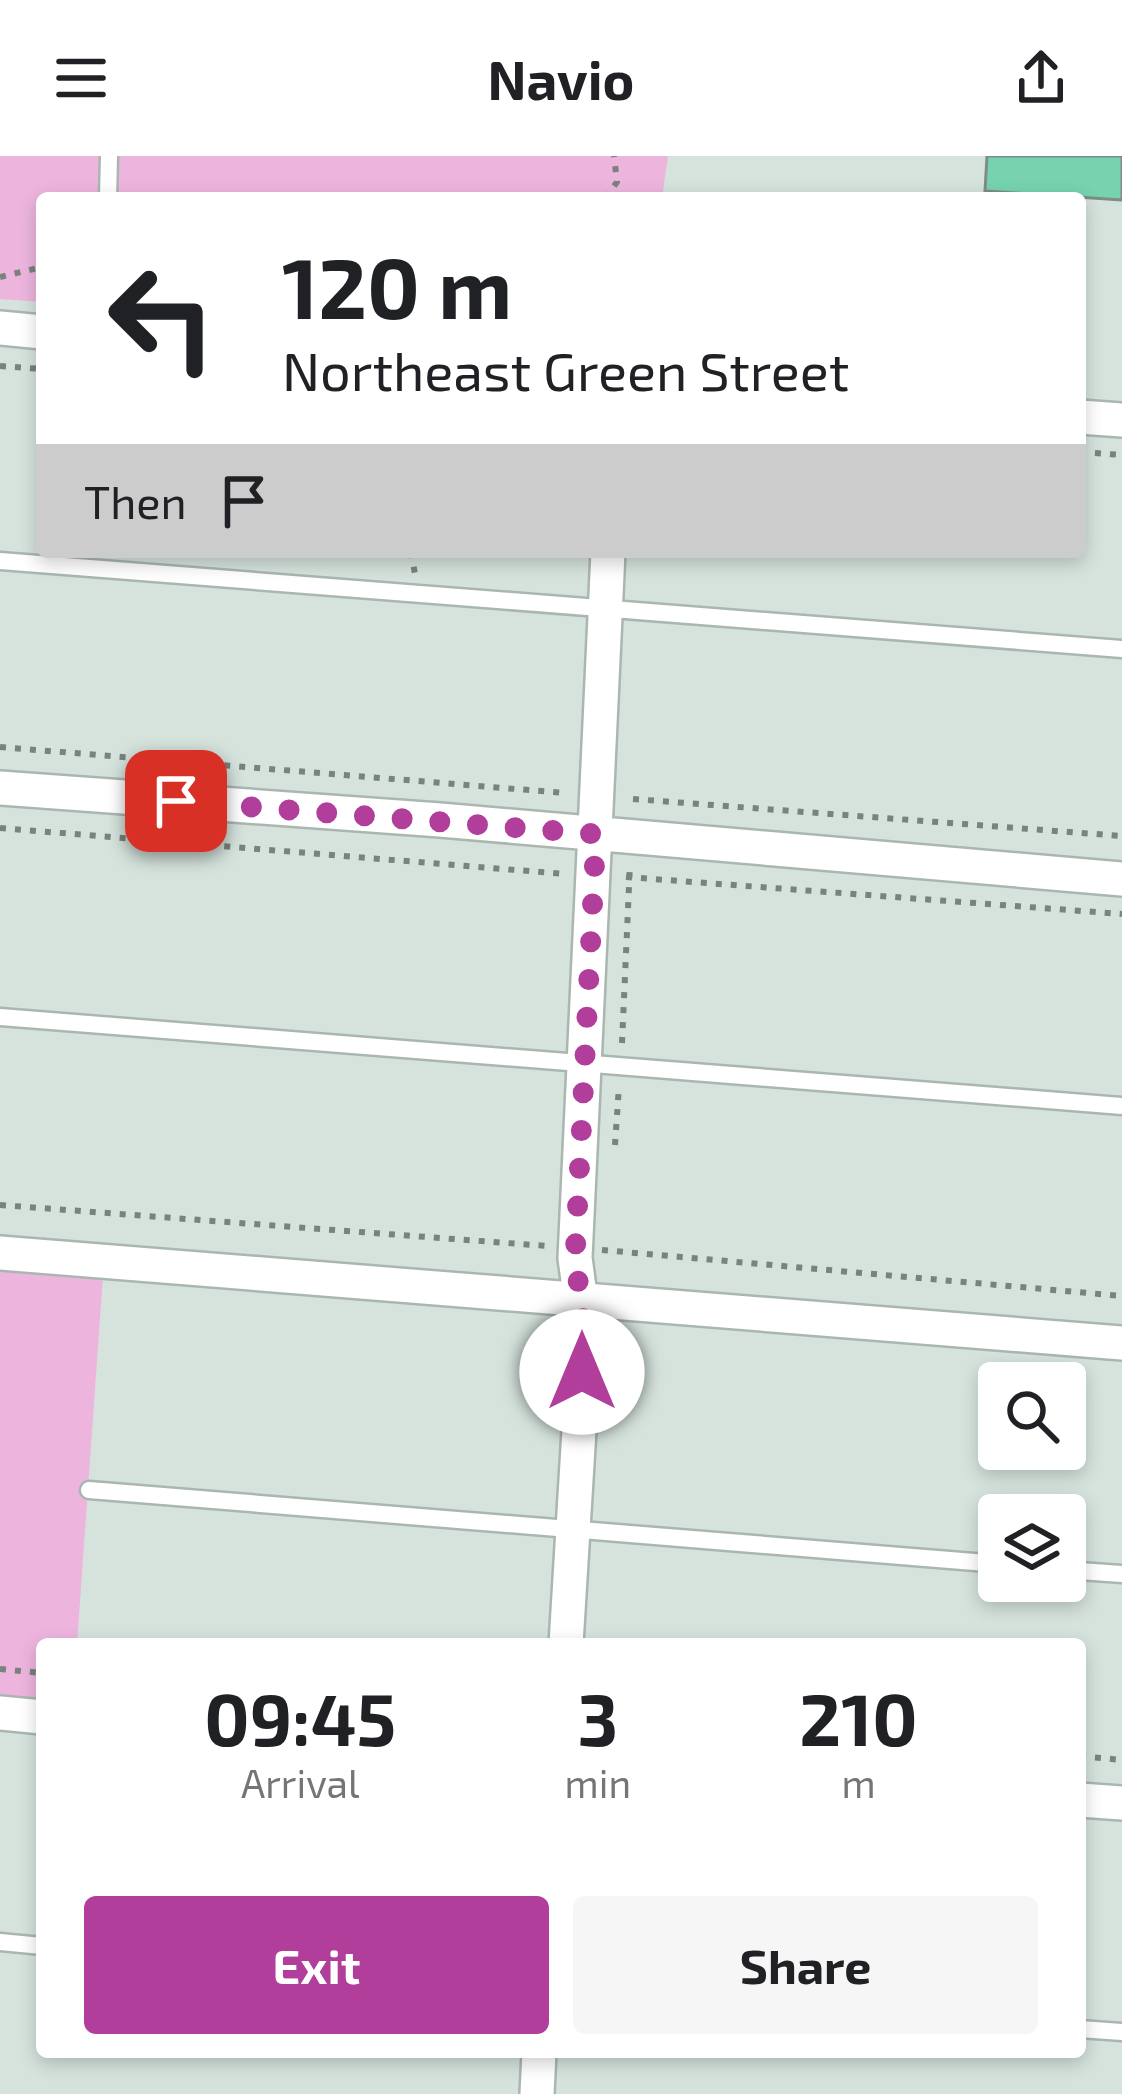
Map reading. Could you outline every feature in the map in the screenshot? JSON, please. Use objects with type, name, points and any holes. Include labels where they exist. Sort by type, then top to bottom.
[{"type":"street","points":[[0,328],[36,331]]},
{"type":"street","points":[[1086,417],[1122,420]]},
{"type":"street","points":[[566,1638],[585,1332],[575,1258],[608,558]]},
{"type":"street","points":[[0,788],[1122,879]]},
{"type":"street","points":[[0,1253],[1122,1343]]},
{"type":"street","points":[[0,1713],[36,1716]]},
{"type":"street","points":[[1086,1800],[1122,1803]]},
{"type":"street","points":[[537,2094],[539,2058]]},
{"type":"lane","points":[[108,192],[109,156]]},
{"type":"lane","points":[[0,561],[1122,649]]},
{"type":"lane","points":[[0,1016],[1122,1106]]},
{"type":"lane","points":[[89,1490],[978,1562]]},
{"type":"lane","points":[[1086,1571],[1122,1574]]},
{"type":"lane","points":[[0,1942],[36,1945]]},
{"type":"lane","points":[[1086,2029],[1122,2032]]},
{"type":"path","points":[[610,192],[617,182],[614,156]]},
{"type":"path","points":[[0,277],[36,268]]},
{"type":"path","points":[[0,366],[36,369]]},
{"type":"path","points":[[1086,452],[1122,455]]},
{"type":"path","points":[[633,799],[1122,836]]},
{"type":"path","points":[[0,1669],[36,1672]]},
{"type":"path","points":[[1086,1757],[1122,1760]]},
{"type":"shaded area","points":[[0,156],[668,156],[663,192],[36,192],[36,302],[0,299]]},
{"type":"shaded area","points":[[0,1253],[104,1262],[77,1638],[36,1638],[36,1716],[0,1713]]},
{"type":"building","points":[[987,156],[1122,156],[1122,200],[1086,198],[1086,192],[985,191]]},
{"type":"route","points":[[176,801],[596,834],[575,1258],[585,1332],[582,1372]]}]
